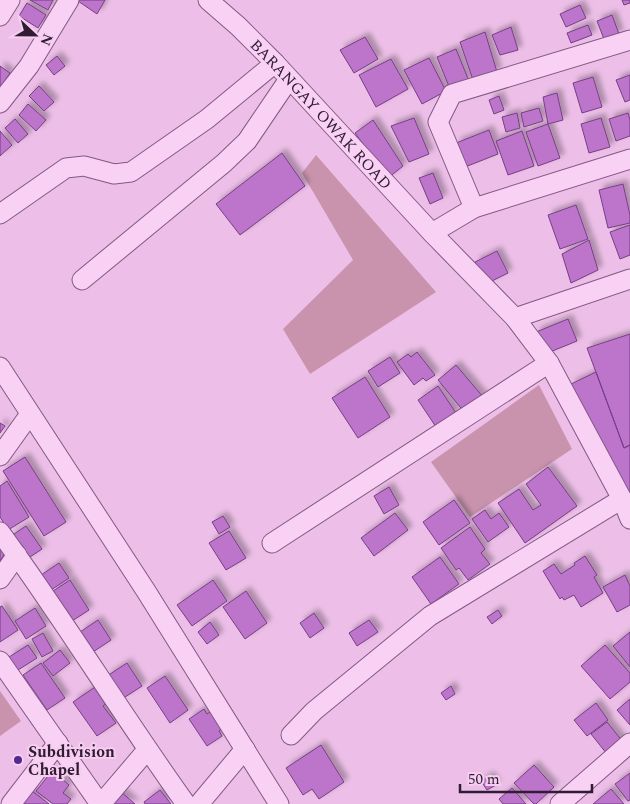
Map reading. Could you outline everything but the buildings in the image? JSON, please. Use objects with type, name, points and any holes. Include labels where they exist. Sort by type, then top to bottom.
[{"type":"street","points":[[0,16],[10,0]]},
{"type":"street","points":[[0,102],[29,66],[69,0]]},
{"type":"street","name":"BARANGAY OWAK ROAD","points":[[208,0],[238,26],[275,64],[432,232],[516,318],[549,364],[622,499],[630,519]]},
{"type":"street","points":[[474,208],[438,122],[452,94],[630,40]]},
{"type":"street","points":[[0,214],[66,168],[84,166],[114,174],[131,172],[207,119],[275,64]]},
{"type":"street","points":[[82,280],[224,163],[247,141],[289,79]]},
{"type":"street","points":[[432,232],[474,208],[630,159]]},
{"type":"street","points":[[516,318],[630,279]]},
{"type":"street","points":[[272,543],[549,364]]},
{"type":"street","points":[[0,367],[146,591],[279,804]]},
{"type":"street","points":[[0,456],[30,414]]},
{"type":"street","points":[[292,735],[314,711],[430,616],[622,499]]},
{"type":"street","points":[[0,532],[80,646],[147,750],[186,804]]},
{"type":"street","points":[[0,579],[17,555]]},
{"type":"street","points":[[0,661],[101,804],[147,750]]},
{"type":"street","points":[[11,804],[58,743]]},
{"type":"street","points":[[560,804],[630,743]]},
{"type":"street","points":[[199,804],[245,749]]},
{"type":"shaded area","points":[[316,155],[436,292],[310,374],[283,329],[353,260],[302,173]]},
{"type":"shaded area","points":[[539,385],[572,449],[470,517],[431,462]]},
{"type":"shaded area","points":[[0,691],[21,721],[0,736]]},
{"type":"place","name":"Subdivision Chapel","points":[[18,760]]}]
